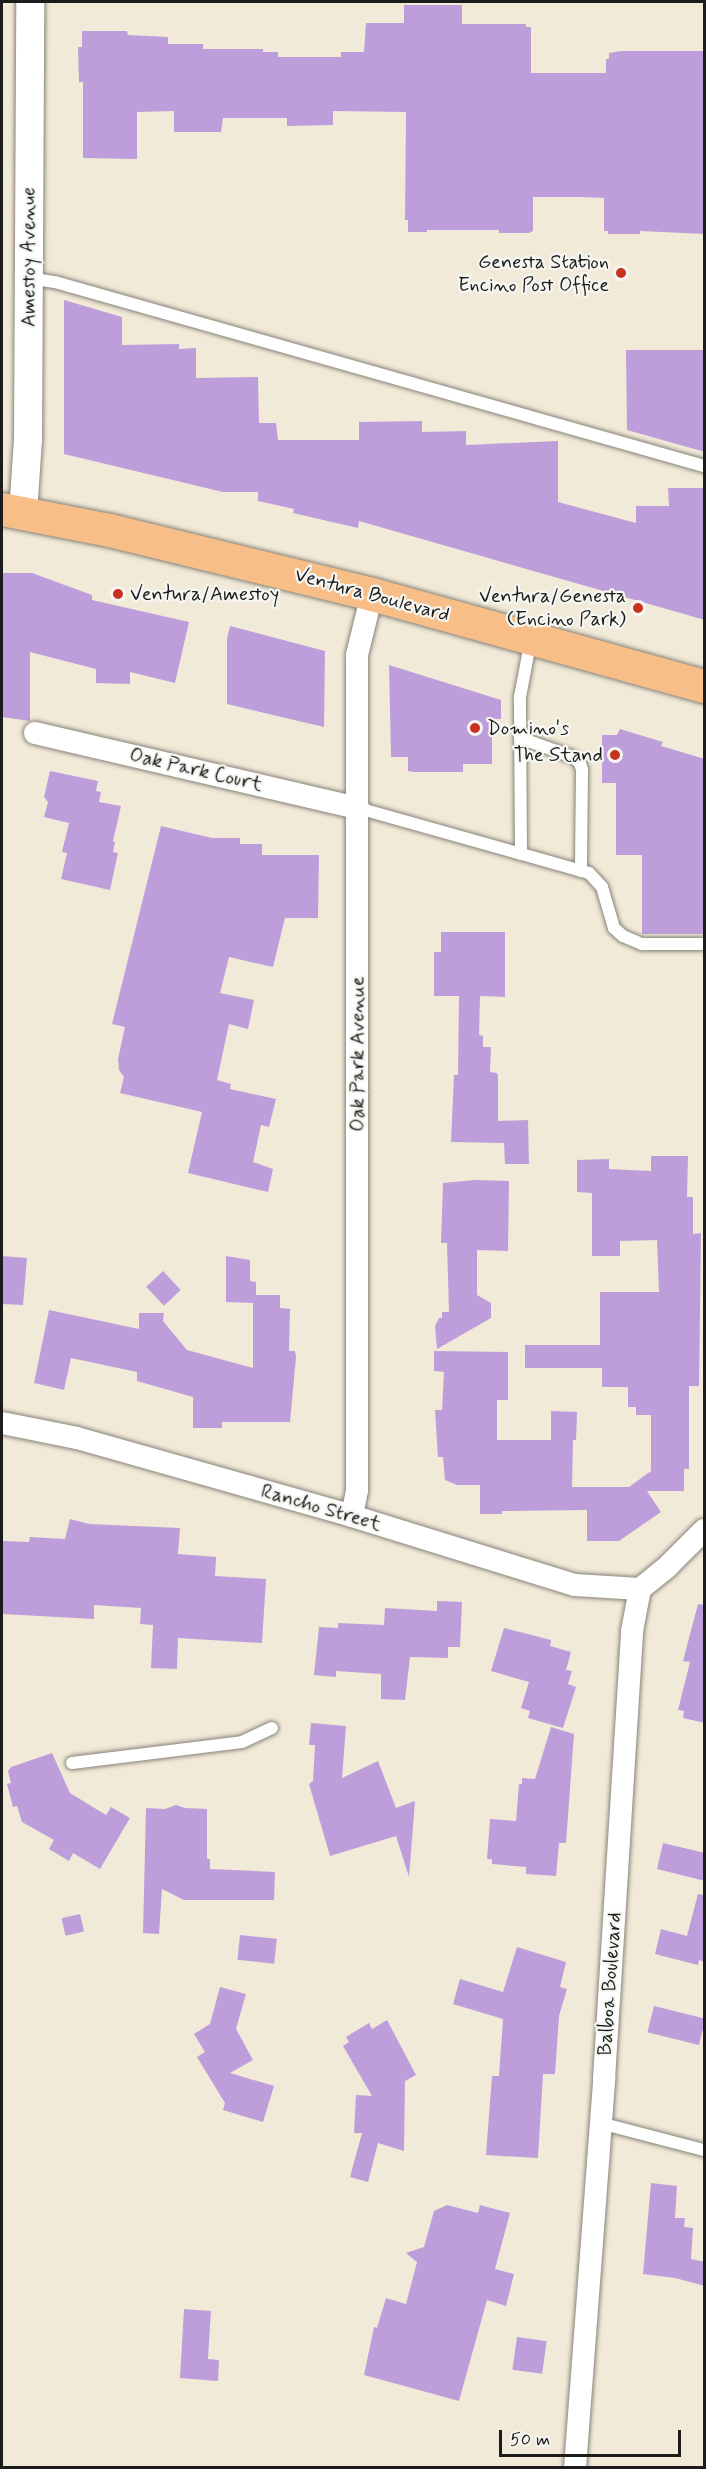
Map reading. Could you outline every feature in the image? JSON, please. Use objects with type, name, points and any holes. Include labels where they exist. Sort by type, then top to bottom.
[{"type":"main road","name":"Ventura Boulevard","points":[[12,511],[120,533],[372,594],[705,686]]},
{"type":"street","name":"Amestoy Avenue","points":[[12,511],[28,448],[30,2]]},
{"type":"street","name":"Oak Park Avenue","points":[[352,1516],[357,1490],[357,656],[372,594]]},
{"type":"street","name":"Oak Park Court","points":[[34,733],[358,808]]},
{"type":"street","name":"Rancho Street","points":[[2,1423],[77,1438],[352,1516],[575,1585],[639,1589]]},
{"type":"street","points":[[639,1589],[668,1566],[705,1530]]},
{"type":"street","name":"Balboa Boulevard","points":[[575,2468],[632,1631],[639,1589]]},
{"type":"lane","points":[[28,278],[55,282],[705,466]]},
{"type":"lane","points":[[521,854],[520,697],[531,638]]},
{"type":"lane","points":[[520,738],[573,757],[580,763],[582,770],[581,871]]},
{"type":"lane","points":[[358,808],[589,873],[602,887],[614,928],[623,936],[642,945],[705,944]]},
{"type":"lane","points":[[72,1763],[242,1742],[272,1728]]},
{"type":"lane","points":[[600,2123],[705,2150]]},
{"type":"building","points":[[404,5],[462,5],[462,24],[526,24],[526,27],[531,27],[531,73],[606,73],[606,59],[609,59],[609,53],[621,51],[705,51],[705,234],[640,231],[640,234],[608,234],[608,231],[604,231],[604,198],[582,197],[533,197],[533,231],[529,233],[499,233],[499,230],[408,232],[408,220],[405,220],[406,112],[333,111],[333,125],[287,126],[287,118],[223,118],[221,132],[174,132],[174,111],[137,112],[137,159],[83,158],[83,82],[79,82],[78,47],[82,47],[82,31],[127,31],[128,35],[168,37],[168,44],[203,44],[203,49],[263,49],[263,52],[278,52],[278,57],[341,57],[341,52],[364,52],[366,23],[404,23]]},
{"type":"building","points":[[64,300],[122,317],[122,345],[179,344],[179,349],[196,348],[196,378],[258,377],[259,423],[276,423],[278,440],[359,440],[359,422],[422,421],[422,432],[466,431],[466,445],[558,441],[558,502],[636,523],[636,506],[669,506],[668,488],[705,488],[705,620],[359,521],[358,528],[293,513],[294,509],[258,501],[258,492],[223,492],[64,454]]},
{"type":"building","points":[[626,350],[705,350],[705,452],[627,430]]},
{"type":"building","points":[[2,573],[32,573],[92,595],[92,600],[189,622],[175,683],[130,672],[130,684],[96,683],[96,669],[30,652],[30,721],[2,717]]},
{"type":"building","points":[[230,626],[325,651],[324,727],[227,704],[227,639]]},
{"type":"building","points":[[389,665],[501,700],[501,719],[492,719],[492,764],[463,764],[463,772],[413,772],[408,771],[408,757],[391,757]]},
{"type":"building","points":[[620,729],[663,742],[661,746],[705,759],[705,934],[642,934],[642,855],[616,855],[616,783],[602,783],[602,735],[617,735]]},
{"type":"building","points":[[50,771],[98,781],[96,791],[101,792],[99,802],[121,806],[113,841],[115,842],[113,852],[118,853],[110,890],[61,879],[67,853],[62,852],[69,823],[44,817],[48,802],[44,797]]},
{"type":"building","points":[[161,826],[212,838],[240,838],[240,844],[262,844],[262,855],[319,855],[318,918],[285,918],[273,967],[229,957],[220,993],[254,1000],[248,1029],[229,1024],[217,1080],[231,1084],[230,1089],[276,1099],[269,1127],[261,1125],[253,1162],[273,1169],[268,1192],[188,1173],[202,1112],[120,1093],[124,1077],[119,1070],[118,1059],[125,1027],[112,1024]]},
{"type":"building","points":[[441,932],[505,932],[505,997],[480,996],[479,1035],[483,1036],[483,1047],[491,1047],[490,1072],[497,1073],[498,1076],[498,1121],[528,1120],[529,1164],[505,1164],[504,1143],[451,1142],[454,1075],[458,1075],[459,996],[434,996],[434,952],[441,952]]},
{"type":"building","points":[[651,1156],[688,1156],[687,1197],[693,1197],[693,1234],[701,1233],[699,1386],[689,1386],[689,1469],[684,1469],[684,1491],[647,1491],[661,1512],[619,1541],[587,1541],[587,1510],[502,1511],[502,1514],[480,1514],[480,1485],[457,1485],[445,1480],[443,1457],[438,1457],[435,1410],[442,1410],[444,1372],[434,1371],[434,1351],[508,1352],[508,1400],[497,1400],[497,1440],[551,1440],[551,1411],[577,1412],[576,1440],[573,1440],[572,1487],[629,1487],[651,1471],[651,1415],[636,1415],[636,1407],[628,1407],[628,1387],[602,1387],[602,1368],[525,1368],[525,1345],[600,1345],[600,1292],[659,1292],[657,1240],[620,1241],[620,1256],[592,1256],[592,1193],[577,1192],[577,1160],[609,1159],[609,1169],[651,1171]]},
{"type":"building","points":[[475,1180],[509,1181],[508,1251],[477,1250],[477,1295],[491,1303],[491,1318],[437,1349],[435,1326],[439,1318],[442,1318],[442,1312],[449,1312],[447,1243],[441,1243],[443,1183]]},
{"type":"building","points":[[2,1256],[27,1258],[23,1305],[2,1304]]},
{"type":"building","points":[[226,1256],[250,1260],[250,1281],[256,1282],[256,1295],[280,1295],[280,1308],[290,1309],[289,1351],[295,1351],[296,1357],[290,1422],[222,1422],[222,1428],[193,1428],[193,1397],[137,1381],[137,1372],[71,1358],[64,1390],[34,1383],[49,1310],[139,1329],[139,1313],[164,1313],[163,1321],[187,1350],[253,1368],[253,1303],[226,1302]]},
{"type":"building","points":[[163,1271],[181,1290],[164,1306],[146,1287]]},
{"type":"building","points":[[70,1519],[89,1524],[180,1528],[178,1554],[216,1557],[215,1576],[266,1579],[262,1643],[178,1638],[177,1669],[151,1668],[153,1625],[140,1624],[141,1608],[94,1605],[94,1619],[2,1614],[2,1541],[29,1542],[30,1537],[65,1539]]},
{"type":"building","points":[[437,1601],[462,1602],[460,1647],[448,1647],[448,1658],[410,1657],[405,1700],[381,1699],[381,1674],[336,1671],[336,1677],[314,1675],[319,1627],[338,1628],[338,1623],[384,1625],[385,1608],[437,1611]]},
{"type":"building","points":[[698,1604],[705,1605],[705,1723],[683,1718],[684,1711],[678,1710],[690,1662],[683,1661]]},
{"type":"building","points":[[504,1628],[551,1640],[550,1646],[571,1652],[566,1670],[572,1671],[568,1684],[576,1687],[563,1728],[528,1718],[530,1711],[521,1708],[529,1682],[491,1671]]},
{"type":"building","points":[[311,1723],[346,1726],[342,1778],[378,1761],[396,1808],[415,1801],[409,1877],[396,1836],[330,1856],[309,1784],[313,1781],[315,1745],[309,1745]]},
{"type":"building","points":[[551,1727],[574,1734],[566,1843],[559,1843],[556,1876],[526,1874],[526,1867],[492,1864],[492,1859],[487,1859],[490,1819],[516,1821],[519,1784],[522,1784],[522,1778],[535,1779]]},
{"type":"building","points":[[52,1753],[70,1793],[106,1815],[111,1807],[130,1818],[100,1869],[73,1853],[69,1861],[49,1849],[54,1840],[22,1822],[17,1806],[13,1807],[7,1784],[11,1783],[8,1771],[11,1767]]},
{"type":"building","points":[[176,1805],[185,1808],[207,1809],[207,1859],[210,1859],[210,1869],[275,1872],[274,1900],[184,1900],[162,1889],[159,1934],[143,1933],[146,1808],[165,1809]]},
{"type":"building","points":[[663,1843],[705,1853],[705,1881],[657,1869]]},
{"type":"building","points":[[698,1894],[705,1895],[705,1962],[699,1960],[698,1965],[655,1954],[661,1929],[687,1936]]},
{"type":"building","points":[[80,1914],[84,1932],[66,1936],[61,1918]]},
{"type":"building","points":[[240,1935],[277,1939],[274,1964],[237,1960]]},
{"type":"building","points":[[517,1947],[566,1962],[560,1987],[567,1989],[559,2016],[555,2074],[543,2074],[538,2158],[486,2155],[492,2076],[499,2076],[503,2019],[453,2004],[460,1979],[503,1992]]},
{"type":"building","points":[[220,1987],[246,1994],[236,2029],[253,2060],[230,2073],[274,2086],[263,2122],[223,2110],[225,2103],[197,2057],[205,2052],[194,2034],[210,2024]]},
{"type":"building","points":[[654,2006],[704,2018],[699,2045],[647,2032]]},
{"type":"building","points":[[387,2020],[416,2075],[405,2081],[404,2151],[378,2143],[368,2182],[350,2177],[362,2133],[354,2133],[356,2095],[372,2096],[343,2046],[349,2042],[346,2037],[369,2023],[372,2029]]},
{"type":"building","points":[[651,2183],[677,2186],[675,2218],[685,2218],[684,2227],[693,2228],[691,2259],[705,2262],[705,2286],[675,2278],[643,2274]]},
{"type":"building","points":[[447,2205],[478,2213],[480,2205],[510,2213],[495,2269],[514,2274],[506,2306],[487,2300],[459,2401],[364,2375],[374,2327],[377,2328],[386,2298],[406,2304],[417,2262],[406,2253],[424,2247],[434,2211]]},
{"type":"building","points":[[184,2309],[211,2311],[208,2359],[219,2360],[218,2381],[180,2378]]},
{"type":"building","points":[[517,2337],[547,2341],[542,2374],[512,2370]]},
{"type":"place","name":"Genesta Station Encino Post Office","points":[[621,273]]},
{"type":"place","name":"Ventura/Amestoy","points":[[118,594]]},
{"type":"place","name":"Ventura/Genesta (Encino Park)","points":[[638,608]]},
{"type":"place","name":"Domino's","points":[[475,728]]},
{"type":"place","name":"The Stand","points":[[615,755]]}]
